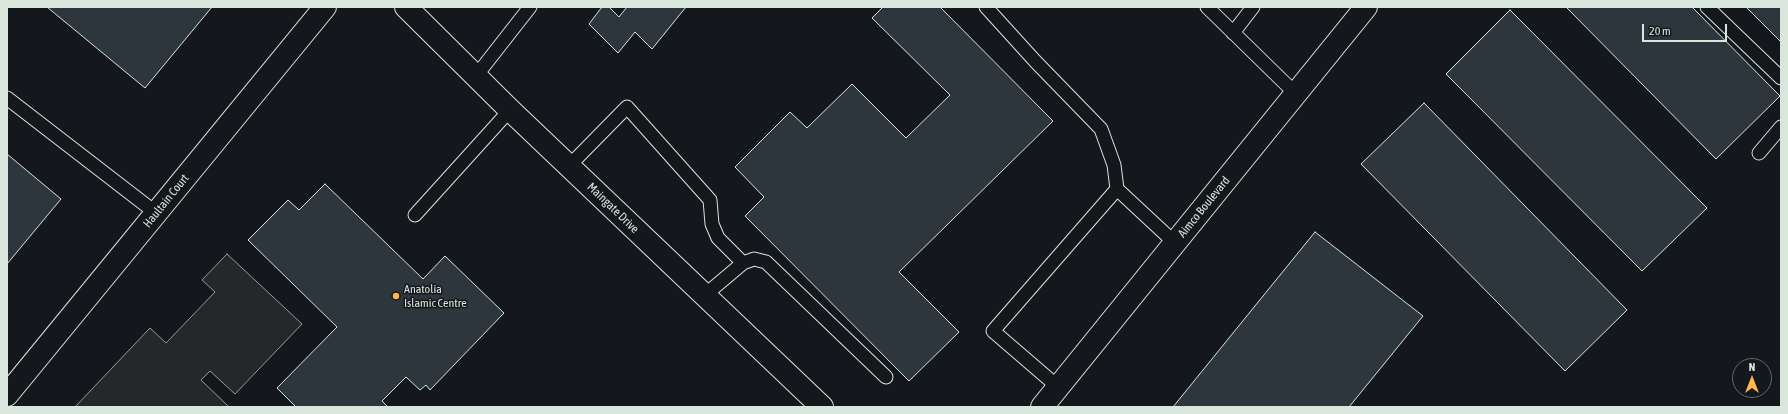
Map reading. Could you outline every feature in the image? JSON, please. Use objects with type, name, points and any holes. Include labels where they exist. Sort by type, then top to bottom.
[{"type":"street","name":"Haultain Court","points":[[7,395],[325,7]]},
{"type":"street","name":"Maingate Drive","points":[[406,7],[510,110],[822,407]]},
{"type":"street","name":"Aimco Boulevard","points":[[1042,407],[1366,7]]},
{"type":"lane","points":[[476,76],[530,7]]},
{"type":"lane","points":[[986,7],[1035,61],[1101,129],[1114,165],[1117,189],[1175,243]]},
{"type":"lane","points":[[1207,7],[1296,94]]},
{"type":"lane","points":[[1233,33],[1253,7]]},
{"type":"lane","points":[[1707,7],[1781,78]]},
{"type":"lane","points":[[7,98],[156,213]]},
{"type":"lane","points":[[569,166],[627,107],[710,200],[712,224],[718,238],[743,263]]},
{"type":"lane","points":[[415,215],[510,110]]},
{"type":"lane","points":[[1759,153],[1781,127]]},
{"type":"lane","points":[[1058,387],[993,331],[1117,189]]},
{"type":"lane","points":[[705,296],[743,263],[754,259],[766,262],[886,377]]},
{"type":"shaded area","points":[[227,254],[302,324],[235,394],[210,371],[201,380],[229,407],[75,407],[150,328],[166,343],[215,292],[202,280]]},
{"type":"building","points":[[47,7],[212,7],[145,88]]},
{"type":"building","points":[[602,7],[609,7],[619,17],[627,7],[686,7],[652,49],[635,32],[618,53],[589,24]]},
{"type":"building","points":[[883,7],[940,7],[1053,121],[899,272],[959,332],[909,381],[745,216],[764,197],[735,167],[790,112],[807,128],[852,84],[906,138],[950,95],[872,18]]},
{"type":"building","points":[[1566,7],[1692,7],[1780,96],[1716,159]]},
{"type":"building","points":[[1746,7],[1781,7],[1781,42]]},
{"type":"building","points":[[1510,10],[1707,208],[1642,271],[1446,74]]},
{"type":"building","points":[[1424,103],[1627,310],[1565,371],[1361,164]]},
{"type":"building","points":[[7,154],[61,199],[7,264]]},
{"type":"building","name":"Anatolia Islamic Centre","points":[[325,184],[423,279],[445,256],[504,313],[430,390],[426,385],[420,390],[406,377],[382,401],[388,407],[296,407],[277,388],[337,327],[248,240],[288,200],[299,210]]},
{"type":"building","points":[[1315,232],[1423,316],[1349,407],[1173,407]]},
{"type":"place","name":"Anatolia Islamic Centre","points":[[396,296]]}]
